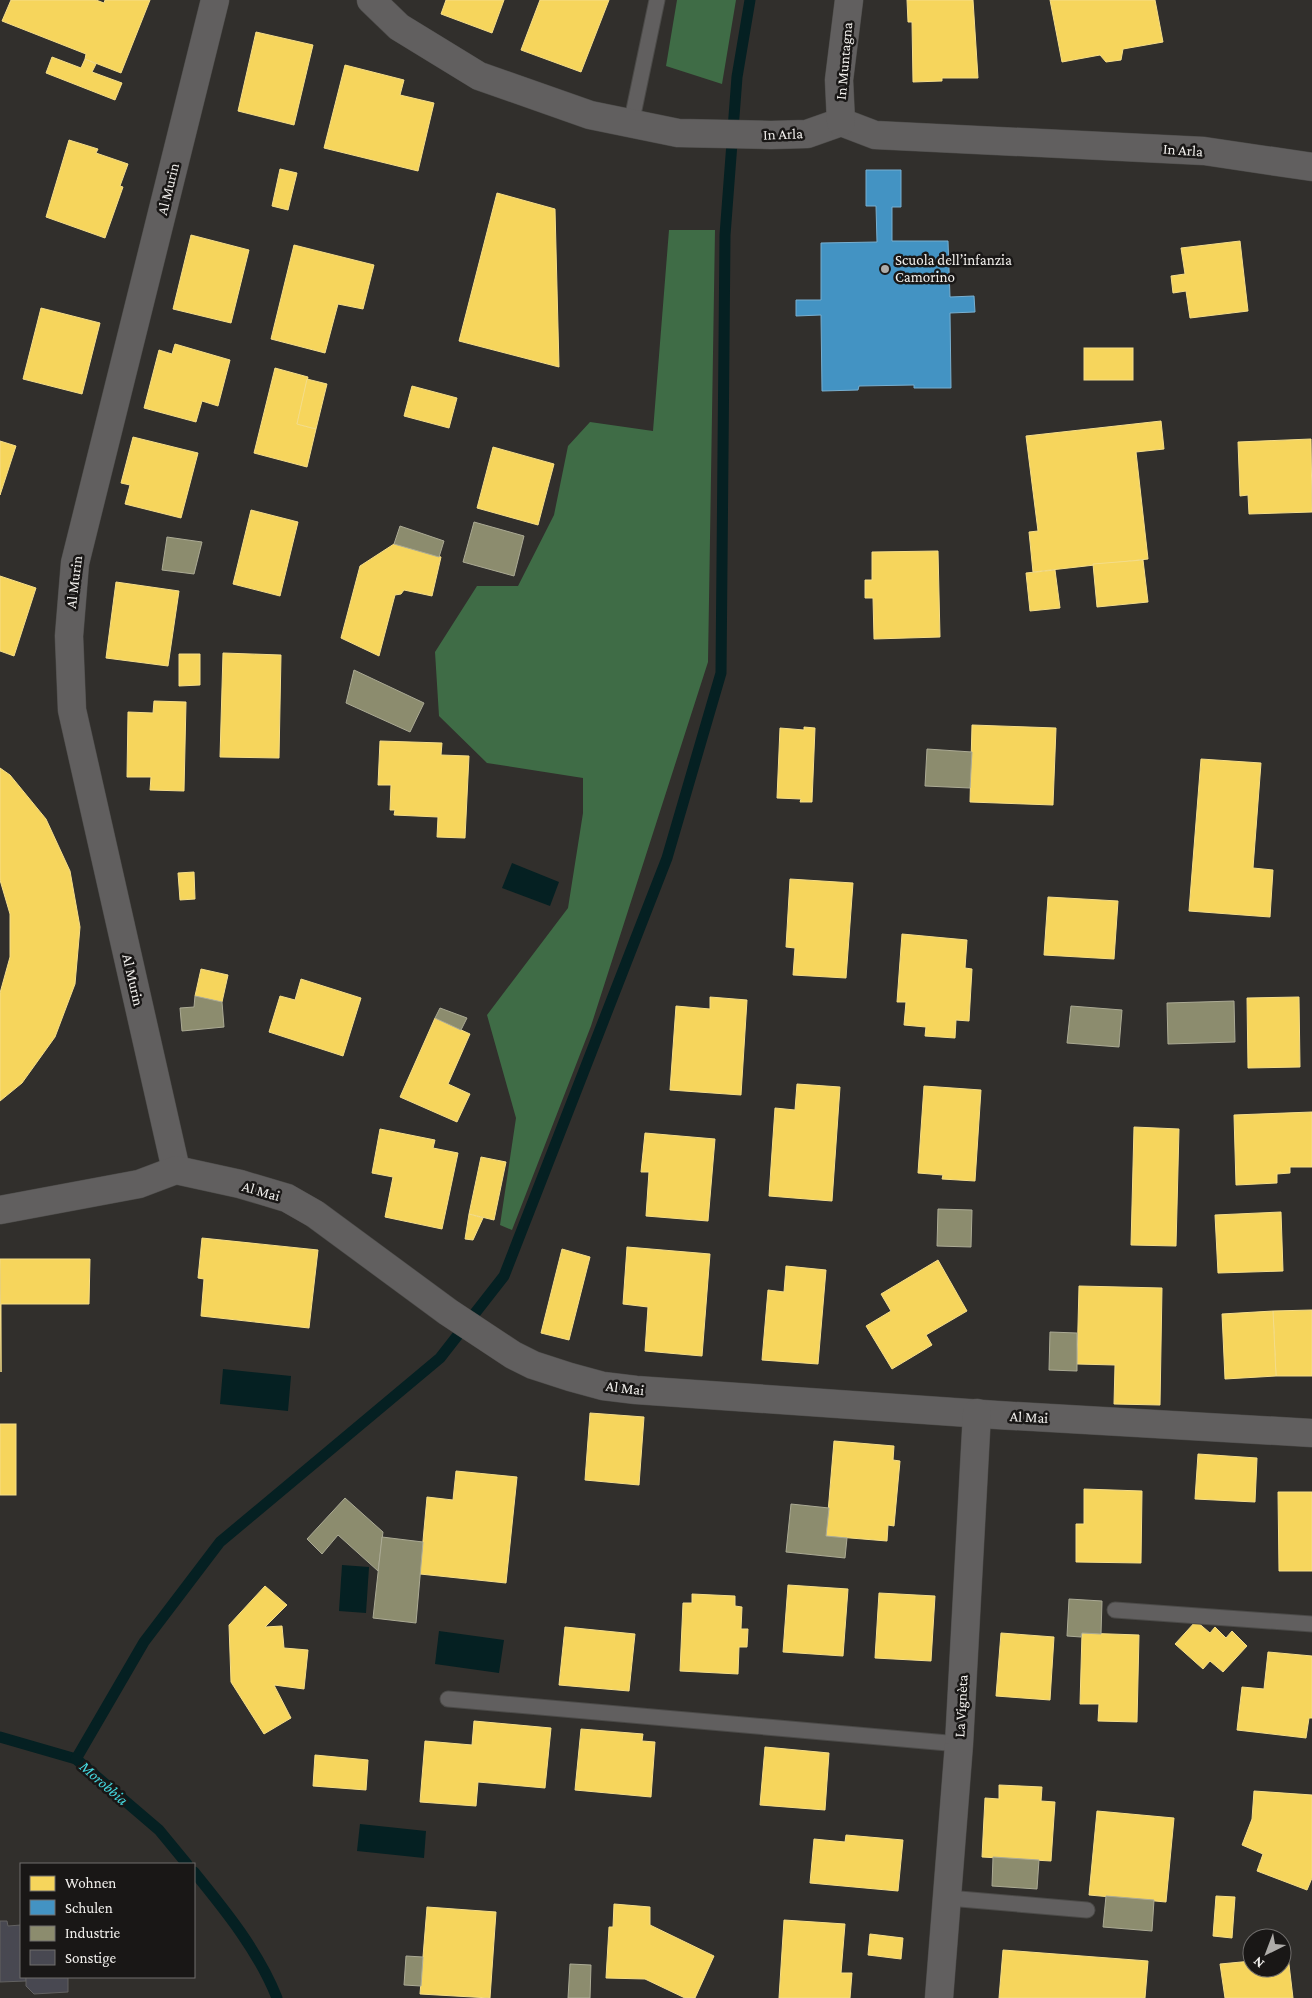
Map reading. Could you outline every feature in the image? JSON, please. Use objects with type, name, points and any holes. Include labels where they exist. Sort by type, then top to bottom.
[{"type":"street","name":"Al Murin","points":[[176,1170],[72,710],[69,636],[75,563],[215,0]]},
{"type":"street","name":"In Arla","points":[[371,0],[399,26],[479,76],[590,115],[631,124],[678,132],[771,135],[807,134],[841,122],[876,135],[1204,151],[1312,166]]},
{"type":"street","name":"In Muntagna","points":[[841,122],[839,80],[849,0]]},
{"type":"street","points":[[0,1210],[138,1184],[176,1170]]},
{"type":"street","name":"Al Mai","points":[[176,1170],[240,1184],[287,1198],[315,1214],[489,1341],[534,1365],[603,1386],[636,1390],[977,1413],[1312,1433]]},
{"type":"street","name":"La Vignèta","points":[[939,1998],[959,1744],[977,1413]]},
{"type":"lane","points":[[631,124],[657,0]]},
{"type":"lane","points":[[1114,1610],[1312,1624]]},
{"type":"lane","points":[[448,1699],[959,1744]]},
{"type":"lane","points":[[948,1898],[1087,1910]]},
{"type":"green space","points":[[677,0],[736,0],[722,84],[666,66]]},
{"type":"green space","points":[[669,230],[715,230],[708,662],[591,1026],[512,1230],[500,1225],[516,1118],[487,1015],[568,908],[583,813],[583,778],[487,763],[439,716],[435,652],[477,586],[518,586],[554,515],[568,446],[590,422],[653,431]]},
{"type":"water","points":[[512,863],[559,882],[550,906],[502,888]]},
{"type":"water","points":[[223,1369],[291,1376],[288,1411],[220,1404]]},
{"type":"water","points":[[342,1565],[369,1567],[366,1613],[339,1611]]},
{"type":"water","points":[[439,1631],[504,1640],[499,1673],[435,1664]]},
{"type":"water","points":[[360,1824],[426,1831],[424,1858],[357,1851]]},
{"type":"building: Wohnen","points":[[11,0],[96,0],[104,3],[105,0],[150,0],[121,73],[85,59],[86,54],[2,21]]},
{"type":"building: Wohnen","points":[[446,0],[504,0],[492,33],[441,14]]},
{"type":"building: Wohnen","points":[[540,0],[609,0],[581,72],[521,50]]},
{"type":"building: Wohnen","points":[[907,0],[973,0],[978,78],[942,78],[942,81],[913,82],[912,22],[908,22]]},
{"type":"building: Wohnen","points":[[1050,0],[1155,0],[1163,42],[1123,49],[1121,60],[1106,62],[1100,55],[1062,62]]},
{"type":"building: Wohnen","points":[[256,32],[313,45],[294,125],[238,111]]},
{"type":"building: Wohnen","points":[[52,57],[81,68],[85,59],[96,64],[92,72],[122,83],[115,100],[46,73]]},
{"type":"building: Wohnen","points":[[345,65],[404,80],[400,95],[434,103],[418,171],[324,148]]},
{"type":"building: Wohnen","points":[[69,140],[98,149],[96,153],[128,164],[120,186],[123,187],[105,238],[46,217]]},
{"type":"building: Wohnen","points":[[280,169],[297,173],[288,210],[272,206]]},
{"type":"building: Wohnen","points":[[497,193],[555,209],[559,367],[459,341]]},
{"type":"building: Wohnen","points":[[191,235],[249,250],[231,323],[173,309]]},
{"type":"building: Wohnen","points":[[1240,241],[1248,311],[1190,318],[1186,291],[1173,293],[1171,276],[1185,274],[1181,248]]},
{"type":"building: Wohnen","points":[[294,245],[374,265],[363,309],[338,304],[325,353],[271,339]]},
{"type":"building: Wohnen","points":[[41,308],[100,323],[82,394],[23,379]]},
{"type":"building: Wohnen","points":[[175,344],[230,360],[218,406],[202,401],[196,422],[144,408],[159,350],[172,354]]},
{"type":"building: Wohnen","points":[[1084,348],[1133,348],[1133,380],[1084,380]]},
{"type":"building: Wohnen","points":[[275,368],[308,377],[297,424],[316,429],[307,467],[254,453]]},
{"type":"building: Wohnen","points":[[307,379],[327,384],[316,429],[297,424]]},
{"type":"building: Wohnen","points":[[412,386],[457,398],[449,428],[404,416]]},
{"type":"building: Wohnen","points":[[1161,421],[1164,449],[1136,452],[1148,559],[1033,572],[1029,532],[1038,531],[1026,436]]},
{"type":"building: Wohnen","points":[[133,437],[198,453],[181,518],[125,504],[130,485],[121,483]]},
{"type":"building: Wohnen","points":[[1311,439],[1312,512],[1249,514],[1248,495],[1240,496],[1238,442]]},
{"type":"building: Wohnen","points":[[0,441],[16,446],[0,495]]},
{"type":"building: Wohnen","points":[[493,447],[554,464],[538,525],[477,508]]},
{"type":"building: Wohnen","points":[[251,510],[298,522],[280,596],[233,584]]},
{"type":"building: Wohnen","points":[[394,544],[441,557],[432,596],[404,590],[401,594],[395,595],[379,656],[341,638],[360,566]]},
{"type":"building: Wohnen","points":[[938,551],[940,637],[874,639],[873,598],[865,598],[865,580],[872,580],[872,552]]},
{"type":"building: Wohnen","points":[[1143,560],[1148,602],[1097,607],[1093,564]]},
{"type":"building: Wohnen","points":[[1055,570],[1060,608],[1030,611],[1026,573]]},
{"type":"building: Wohnen","points":[[0,576],[36,588],[14,656],[0,651]]},
{"type":"building: Wohnen","points":[[116,582],[179,591],[168,666],[106,658]]},
{"type":"building: Wohnen","points":[[223,653],[281,655],[279,758],[220,757]]},
{"type":"building: Wohnen","points":[[179,654],[200,654],[200,685],[179,686]]},
{"type":"building: Wohnen","points":[[154,701],[186,702],[184,791],[150,790],[151,777],[127,777],[128,712],[153,713]]},
{"type":"building: Wohnen","points":[[972,725],[1056,728],[1053,805],[970,802]]},
{"type":"building: Wohnen","points":[[804,727],[815,728],[812,802],[800,802],[801,799],[777,798],[780,728],[804,730]]},
{"type":"building: Wohnen","points":[[380,741],[442,743],[441,755],[469,756],[465,838],[437,837],[438,817],[394,815],[395,810],[390,810],[391,785],[378,785]]},
{"type":"building: Wohnen","points":[[1201,759],[1261,763],[1253,868],[1273,870],[1270,917],[1189,911]]},
{"type":"building: Wohnen","points":[[0,768],[10,775],[46,819],[70,871],[80,927],[75,984],[55,1037],[22,1083],[0,1101],[0,993],[10,957],[10,914],[0,880]]},
{"type":"building: Wohnen","points":[[194,872],[195,899],[180,900],[178,873]]},
{"type":"building: Wohnen","points":[[790,879],[853,883],[846,978],[793,975],[795,948],[786,947]]},
{"type":"building: Wohnen","points":[[1048,897],[1118,901],[1114,959],[1044,955]]},
{"type":"building: Wohnen","points":[[902,934],[967,940],[965,968],[972,969],[969,1021],[956,1020],[955,1038],[925,1036],[926,1027],[904,1025],[906,1002],[897,1002]]},
{"type":"building: Wohnen","points":[[201,969],[228,975],[222,1002],[195,996]]},
{"type":"building: Wohnen","points":[[301,979],[361,998],[343,1056],[269,1032],[280,996],[295,1000]]},
{"type":"building: Wohnen","points":[[710,997],[747,1000],[741,1095],[670,1090],[676,1006],[710,1009]]},
{"type":"building: Wohnen","points":[[1299,997],[1300,1067],[1248,1068],[1247,998]]},
{"type":"building: Wohnen","points":[[435,1018],[470,1034],[448,1084],[470,1094],[457,1122],[400,1097]]},
{"type":"building: Wohnen","points":[[797,1084],[840,1087],[832,1201],[769,1196],[775,1108],[795,1110]]},
{"type":"building: Wohnen","points":[[924,1086],[981,1090],[975,1181],[942,1179],[943,1175],[918,1173]]},
{"type":"building: Wohnen","points":[[1312,1112],[1312,1167],[1290,1167],[1290,1173],[1277,1174],[1277,1183],[1236,1185],[1234,1115]]},
{"type":"building: Wohnen","points":[[1134,1127],[1179,1129],[1176,1246],[1131,1245]]},
{"type":"building: Wohnen","points":[[380,1129],[435,1140],[433,1148],[458,1153],[442,1229],[385,1217],[393,1177],[372,1173]]},
{"type":"building: Wohnen","points":[[645,1133],[715,1139],[708,1221],[646,1216],[649,1172],[641,1172]]},
{"type":"building: Wohnen","points":[[481,1157],[506,1162],[494,1220],[469,1214]]},
{"type":"building: Wohnen","points":[[1281,1212],[1283,1271],[1218,1273],[1215,1215]]},
{"type":"building: Wohnen","points":[[469,1214],[483,1218],[473,1240],[465,1239]]},
{"type":"building: Wohnen","points":[[202,1238],[318,1250],[309,1328],[201,1316],[204,1279],[198,1278]]},
{"type":"building: Wohnen","points":[[627,1247],[710,1254],[702,1356],[645,1351],[648,1307],[623,1304]]},
{"type":"building: Wohnen","points":[[562,1249],[590,1257],[569,1340],[541,1333]]},
{"type":"building: Wohnen","points":[[0,1259],[90,1259],[89,1304],[1,1304],[1,1372]]},
{"type":"building: Wohnen","points":[[938,1260],[967,1311],[926,1335],[932,1345],[892,1369],[866,1326],[891,1311],[881,1294]]},
{"type":"building: Wohnen","points":[[786,1266],[826,1270],[818,1364],[762,1360],[768,1290],[784,1292]]},
{"type":"building: Wohnen","points":[[1079,1286],[1162,1288],[1160,1405],[1114,1404],[1115,1365],[1077,1364]]},
{"type":"building: Wohnen","points":[[1312,1310],[1312,1376],[1276,1376],[1273,1311]]},
{"type":"building: Wohnen","points":[[1273,1311],[1276,1376],[1225,1379],[1222,1314]]},
{"type":"building: Wohnen","points":[[590,1413],[644,1417],[639,1485],[585,1480]]},
{"type":"building: Wohnen","points":[[0,1424],[16,1424],[16,1495],[0,1495]]},
{"type":"building: Wohnen","points":[[834,1441],[894,1446],[893,1460],[900,1461],[894,1526],[888,1525],[887,1541],[826,1536]]},
{"type":"building: Wohnen","points":[[1198,1454],[1257,1458],[1255,1502],[1195,1499]]},
{"type":"building: Wohnen","points":[[456,1471],[517,1477],[506,1583],[420,1574],[427,1497],[453,1500]]},
{"type":"building: Wohnen","points":[[1084,1489],[1142,1491],[1141,1563],[1076,1562],[1076,1524],[1084,1524]]},
{"type":"building: Wohnen","points":[[1278,1492],[1312,1492],[1312,1571],[1279,1571]]},
{"type":"building: Wohnen","points":[[788,1585],[848,1589],[843,1656],[783,1652]]},
{"type":"building: Wohnen","points":[[265,1586],[287,1605],[265,1627],[282,1626],[284,1648],[308,1650],[304,1689],[274,1685],[291,1718],[264,1734],[231,1682],[229,1625]]},
{"type":"building: Wohnen","points":[[879,1593],[935,1596],[931,1661],[875,1658]]},
{"type":"building: Wohnen","points":[[692,1594],[735,1596],[735,1606],[742,1607],[741,1629],[748,1629],[747,1647],[739,1647],[738,1674],[680,1671],[683,1603],[692,1603]]},
{"type":"building: Wohnen","points":[[1196,1621],[1210,1633],[1215,1627],[1226,1638],[1232,1631],[1247,1646],[1223,1672],[1210,1661],[1203,1669],[1175,1644]]},
{"type":"building: Wohnen","points":[[565,1627],[635,1634],[629,1691],[559,1685]]},
{"type":"building: Wohnen","points":[[1001,1633],[1054,1637],[1050,1700],[996,1696]]},
{"type":"building: Wohnen","points":[[1082,1633],[1139,1635],[1137,1722],[1098,1721],[1099,1704],[1080,1704]]},
{"type":"building: Wohnen","points":[[1268,1652],[1312,1656],[1312,1718],[1309,1718],[1306,1738],[1237,1730],[1242,1687],[1264,1689]]},
{"type":"building: Wohnen","points":[[474,1721],[551,1728],[545,1788],[478,1782],[476,1806],[420,1802],[425,1741],[472,1745]]},
{"type":"building: Wohnen","points":[[581,1729],[643,1734],[642,1741],[655,1742],[651,1797],[575,1790]]},
{"type":"building: Wohnen","points":[[765,1747],[829,1753],[825,1810],[760,1805]]},
{"type":"building: Wohnen","points":[[315,1755],[368,1760],[366,1790],[313,1786]]},
{"type":"building: Wohnen","points":[[999,1785],[1042,1787],[1041,1801],[1055,1802],[1051,1861],[982,1857],[985,1798],[999,1799]]},
{"type":"building: Wohnen","points":[[1254,1791],[1312,1795],[1312,1878],[1307,1890],[1257,1871],[1263,1854],[1242,1845],[1252,1819]]},
{"type":"building: Wohnen","points":[[1097,1811],[1174,1818],[1166,1902],[1089,1895]]},
{"type":"building: Wohnen","points":[[846,1835],[903,1840],[898,1891],[810,1883],[814,1839],[845,1842]]},
{"type":"building: Wohnen","points":[[1216,1896],[1235,1897],[1232,1938],[1213,1936]]},
{"type":"building: Wohnen","points":[[614,1904],[650,1907],[650,1925],[714,1956],[695,1998],[685,1998],[645,1979],[606,1978],[609,1927],[613,1927]]},
{"type":"building: Wohnen","points":[[427,1907],[496,1912],[490,1998],[420,1994]]},
{"type":"building: Wohnen","points":[[784,1920],[845,1924],[841,1973],[852,1973],[850,1998],[779,1998]]},
{"type":"building: Wohnen","points":[[870,1934],[903,1938],[901,1959],[868,1955]]},
{"type":"building: Wohnen","points":[[1003,1950],[1148,1961],[1145,1998],[999,1998]]},
{"type":"building: Wohnen","points":[[1242,1962],[1242,1978],[1291,1978],[1293,1998],[1225,1998],[1220,1964]]},
{"type":"building: Schulen","name":"Scuola dell’infanzia Camorino","points":[[866,170],[901,170],[901,207],[892,207],[892,241],[948,241],[950,297],[974,296],[975,312],[950,313],[951,388],[914,388],[914,385],[859,386],[858,390],[822,391],[821,315],[796,316],[796,300],[821,300],[821,243],[877,242],[876,206],[866,206]]},
{"type":"building: Industrie","points":[[474,522],[524,536],[514,576],[463,562]]},
{"type":"building: Industrie","points":[[400,526],[444,541],[439,557],[394,544]]},
{"type":"building: Industrie","points":[[167,537],[202,542],[194,574],[162,570]]},
{"type":"building: Industrie","points":[[354,670],[424,703],[410,732],[346,703]]},
{"type":"building: Industrie","points":[[927,749],[972,752],[970,788],[925,786]]},
{"type":"building: Industrie","points":[[195,996],[222,1002],[224,1027],[182,1031],[180,1008],[194,1007]]},
{"type":"building: Industrie","points":[[1234,1001],[1235,1042],[1168,1044],[1167,1003]]},
{"type":"building: Industrie","points":[[1071,1006],[1122,1010],[1119,1047],[1067,1043]]},
{"type":"building: Industrie","points":[[440,1008],[467,1018],[461,1030],[435,1018]]},
{"type":"building: Industrie","points":[[938,1209],[972,1210],[971,1247],[937,1246]]},
{"type":"building: Industrie","points":[[1050,1332],[1077,1333],[1077,1371],[1049,1370]]},
{"type":"building: Industrie","points":[[345,1498],[383,1532],[378,1571],[338,1535],[322,1554],[307,1539]]},
{"type":"building: Industrie","points":[[791,1504],[829,1508],[826,1536],[847,1538],[845,1558],[786,1552]]},
{"type":"building: Industrie","points":[[382,1537],[423,1542],[416,1623],[373,1618]]},
{"type":"building: Industrie","points":[[1069,1599],[1102,1601],[1101,1634],[1082,1633],[1081,1637],[1067,1636]]},
{"type":"building: Industrie","points":[[993,1857],[1039,1860],[1037,1889],[992,1886]]},
{"type":"building: Industrie","points":[[1106,1896],[1154,1900],[1152,1931],[1103,1927]]},
{"type":"building: Industrie","points":[[406,1956],[423,1957],[421,1986],[404,1985]]},
{"type":"building: Industrie","points":[[570,1964],[591,1965],[590,1998],[568,1998]]},
{"type":"building: Sonstige","points":[[0,1921],[7,1921],[8,1926],[20,1925],[20,1978],[26,1978],[26,1981],[0,1982]]},
{"type":"building: Sonstige","points":[[26,1978],[68,1978],[68,1992],[34,1994],[26,1986]]},
{"type":"waterway","points":[[76,1759],[144,1642],[220,1542],[440,1358],[504,1276],[667,858],[721,673],[725,235],[737,77],[750,0]]},
{"type":"waterway","name":"Morobbia","points":[[0,1737],[76,1759],[159,1830],[186,1863]]},
{"type":"waterway","name":"Morobbia","points":[[195,1873],[229,1916],[251,1948],[270,1981],[277,1998]]},
{"type":"place","name":"Scuola dell’infanzia Camorino","points":[[885,269]]}]
